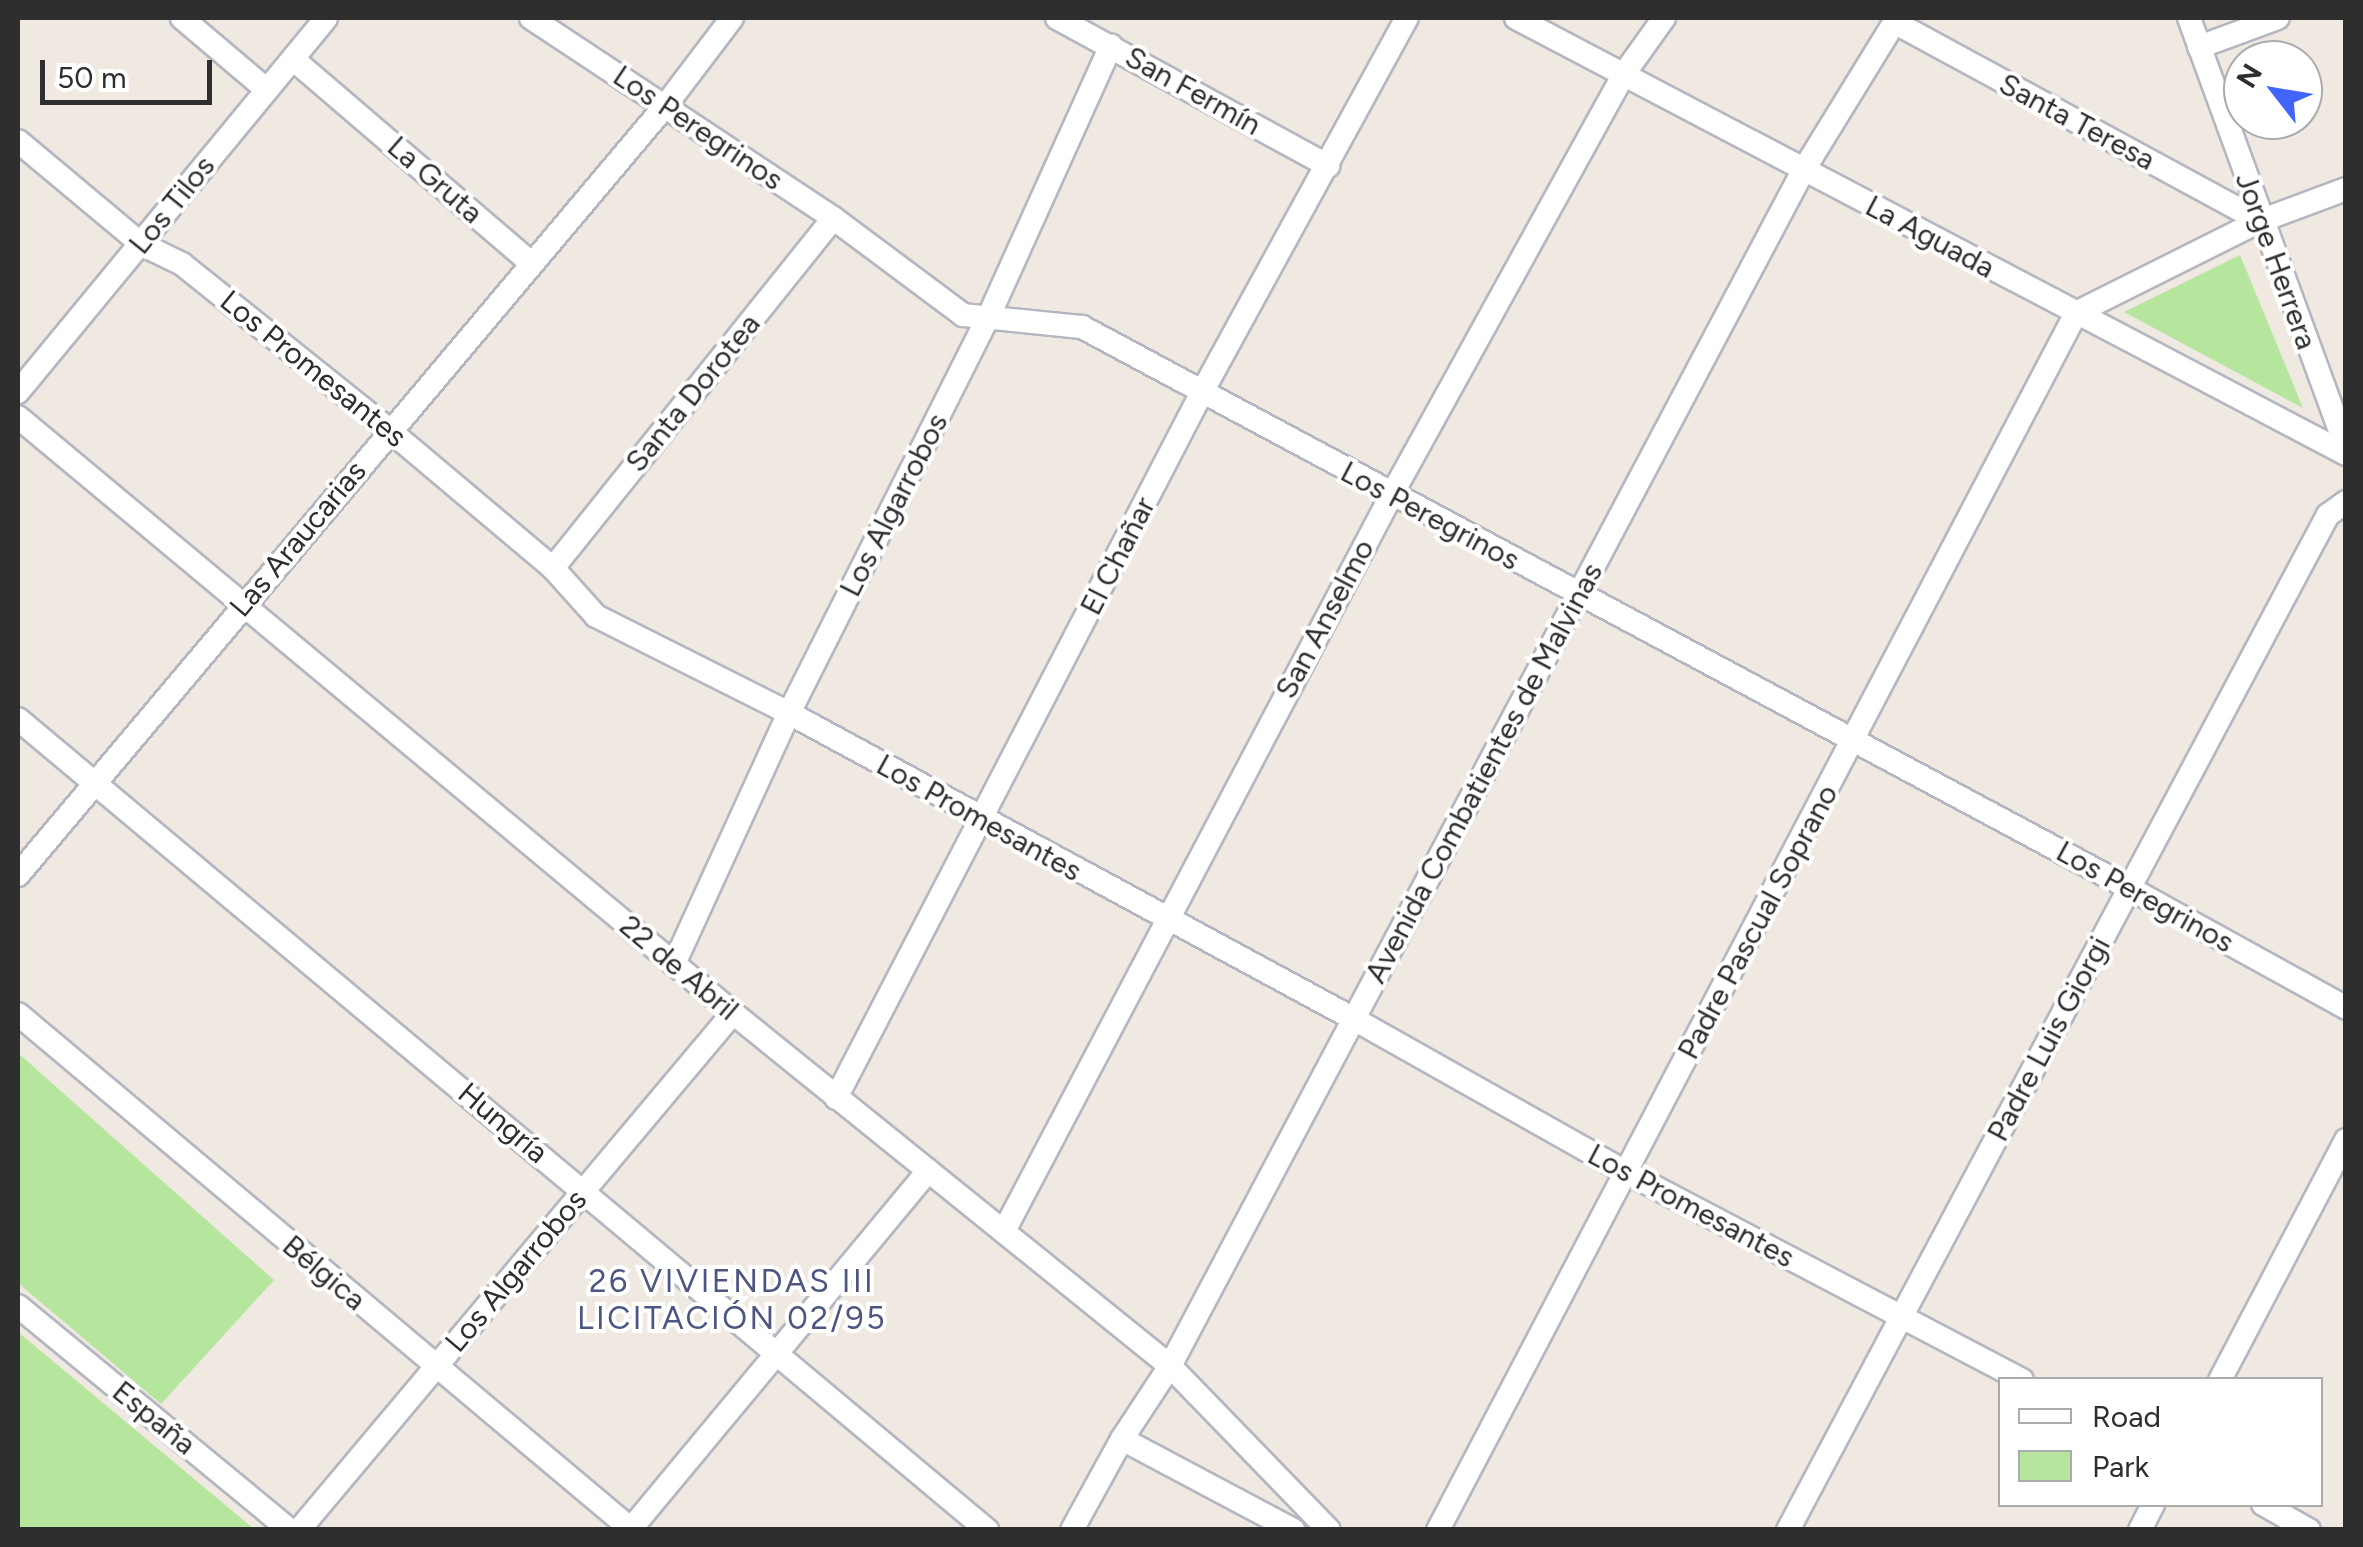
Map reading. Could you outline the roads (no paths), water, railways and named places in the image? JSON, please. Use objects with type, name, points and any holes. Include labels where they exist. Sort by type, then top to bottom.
[{"type":"street","points":[[182,18],[267,90]]},
{"type":"street","name":"Los Tilos","points":[[18,392],[326,18]]},
{"type":"street","name":"Los Peregrinos","points":[[532,18],[833,218],[963,315],[1082,327],[1390,496],[2130,888],[2346,1008]]},
{"type":"street","name":"Las Araucarias","points":[[18,875],[666,105],[732,18]]},
{"type":"street","name":"San Fermín","points":[[1057,18],[1328,166]]},
{"type":"street","name":"El Chañar","points":[[836,1098],[1202,394],[1407,18]]},
{"type":"street","name":"La Aguada","points":[[1516,18],[2076,314],[2346,451]]},
{"type":"street","name":"San Anselmo","points":[[1004,1231],[1390,496],[1624,74],[1664,18]]},
{"type":"street","name":"Jorge Herrera","points":[[2189,18],[2260,221],[2338,407],[2346,451]]},
{"type":"street","points":[[2200,47],[2278,18]]},
{"type":"street","name":"Avenida Combatientes de Malvinas","points":[[1072,1530],[1122,1439],[1170,1366],[1803,171],[1895,20]]},
{"type":"street","name":"Santa Teresa","points":[[1895,20],[2260,221]]},
{"type":"street","name":"Los Algarrobos","points":[[674,964],[789,713],[988,318],[1111,46]]},
{"type":"street","name":"La Gruta","points":[[293,59],[531,263]]},
{"type":"street","name":"Los Promesantes","points":[[18,141],[140,244],[182,264],[389,430],[553,568],[596,616],[789,713],[980,820],[1354,1019],[1626,1172],[2016,1377]]},
{"type":"street","points":[[2076,314],[2260,221],[2346,190]]},
{"type":"street","name":"Santa Dorotea","points":[[553,568],[833,218]]},
{"type":"street","name":"Padre Pascual Soprano","points":[[1438,1530],[2076,314]]},
{"type":"street","name":"22 de Abril","points":[[18,417],[836,1098],[1170,1366],[1329,1530]]},
{"type":"street","name":"Padre Luis Giorgi","points":[[1788,1530],[2328,515],[2346,502]]},
{"type":"street","name":"Hungría","points":[[18,720],[778,1351],[987,1530]]},
{"type":"street","name":"Los Algarrobos","points":[[298,1530],[733,1013]]},
{"type":"street","name":"Bélgica","points":[[18,1014],[631,1529]]},
{"type":"street","points":[[2222,1377],[2346,1140]]},
{"type":"street","points":[[631,1529],[928,1170]]},
{"type":"street","name":"España","points":[[18,1306],[290,1530]]},
{"type":"street","points":[[1122,1439],[1293,1530]]},
{"type":"street","points":[[2140,1530],[2152,1507]]},
{"type":"street","points":[[2267,1507],[2309,1530]]},
{"type":"district","name":"26 VIVIENDAS III LICITACIÓN 02/95","points":[[732,1300]]}]
